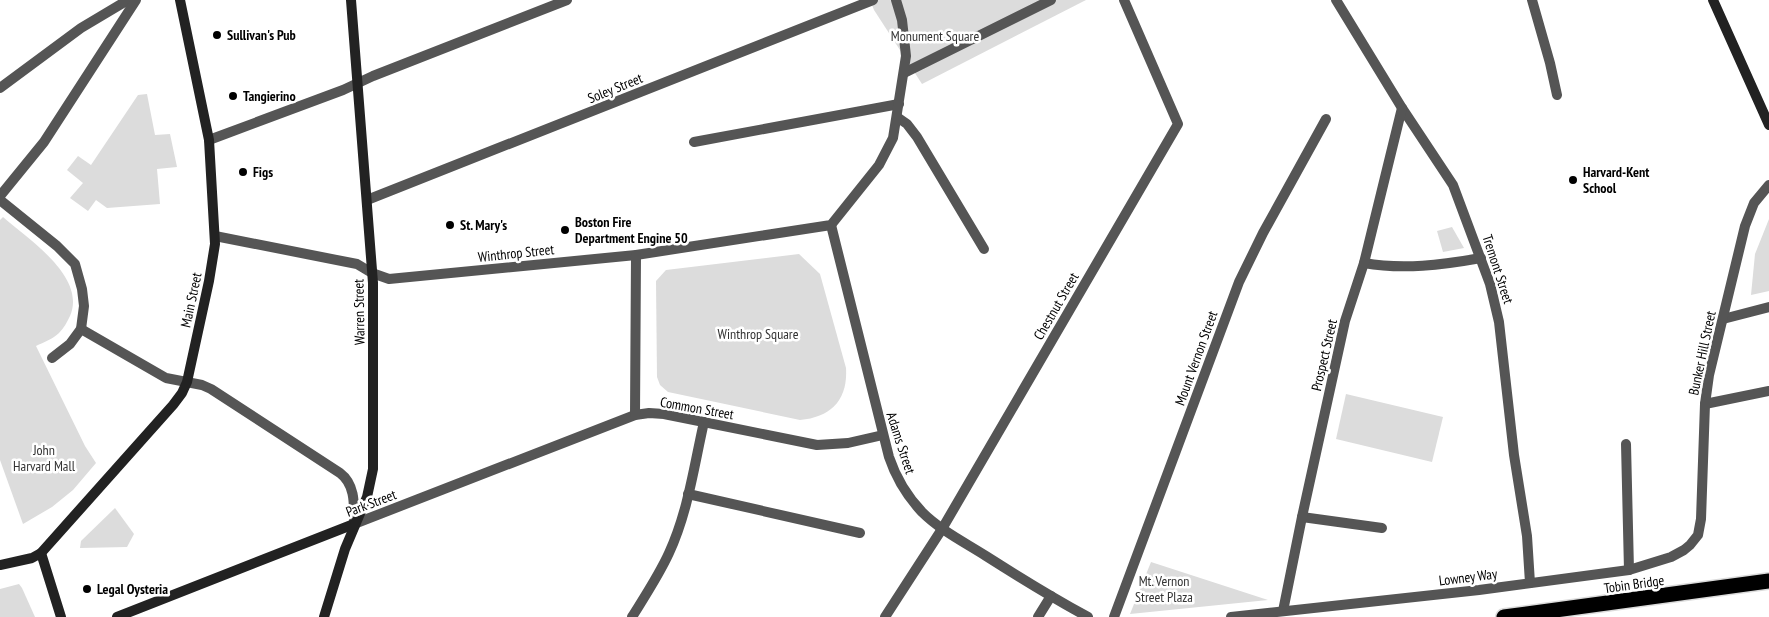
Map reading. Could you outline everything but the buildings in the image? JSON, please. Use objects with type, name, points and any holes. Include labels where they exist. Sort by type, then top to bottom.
[{"type":"highway","name":"Tobin Bridge","points":[[1504,617],[1769,582]]},
{"type":"highway","name":"Tobin Bridge","points":[[1508,617],[1769,582]]},
{"type":"main road","name":"Main Street","points":[[41,553],[173,405],[187,382],[215,252],[215,236],[209,140],[180,0]]},
{"type":"main road","name":"Warren Street","points":[[324,617],[344,549],[367,498],[373,470],[372,273],[351,0]]},
{"type":"main road","points":[[1712,0],[1769,125]]},
{"type":"main road","name":"Park Street","points":[[118,617],[354,524]]},
{"type":"main road","points":[[0,565],[32,558],[41,553],[61,617]]},
{"type":"street","points":[[0,88],[81,28],[128,0]]},
{"type":"street","points":[[0,196],[44,142],[136,0]]},
{"type":"street","points":[[209,140],[567,0]]},
{"type":"street","name":"Soley Street","points":[[367,200],[873,0]]},
{"type":"street","points":[[831,225],[885,156],[893,138],[904,73],[905,38],[896,0]]},
{"type":"street","points":[[904,73],[1050,0]]},
{"type":"street","name":"Chestnut Street","points":[[885,617],[942,529],[1178,124],[1124,0]]},
{"type":"street","name":"Tremont Street","points":[[1336,0],[1402,108],[1453,185],[1496,303],[1514,455],[1527,536],[1530,583]]},
{"type":"street","points":[[1532,0],[1557,95]]},
{"type":"street","points":[[694,142],[899,104]]},
{"type":"street","name":"Prospect Street","points":[[1283,611],[1345,321],[1364,263],[1402,108]]},
{"type":"street","points":[[897,117],[907,124],[917,137],[984,249]]},
{"type":"street","name":"Mount Vernon Street","points":[[1114,617],[1239,282],[1288,187],[1326,119]]},
{"type":"street","name":"Bunker Hill Street","points":[[1698,535],[1702,519],[1705,404],[1709,374],[1745,226],[1754,203],[1769,186]]},
{"type":"street","points":[[0,200],[57,246],[75,264],[82,289],[84,306],[81,329],[70,344],[52,358]]},
{"type":"street","name":"Adams Street","points":[[831,225],[883,435],[894,473],[902,487],[924,514],[942,529],[1051,596]]},
{"type":"street","name":"Winthrop Street","points":[[215,236],[357,264],[372,273],[389,279],[399,279],[636,255],[831,225]]},
{"type":"street","points":[[635,416],[636,255]]},
{"type":"street","points":[[1364,263],[1385,266],[1445,265],[1481,258]]},
{"type":"street","points":[[1723,319],[1769,307]]},
{"type":"street","points":[[81,329],[166,378],[211,389],[344,476],[353,495],[354,524]]},
{"type":"street","points":[[1705,404],[1769,391]]},
{"type":"street","name":"Common Street","points":[[635,416],[649,413],[664,414],[817,444],[848,443],[883,435]]},
{"type":"street","name":"Park Street","points":[[354,524],[635,416]]},
{"type":"street","points":[[632,617],[656,578],[669,553],[679,527],[704,422]]},
{"type":"street","points":[[1626,444],[1629,570]]},
{"type":"street","points":[[688,494],[860,533]]},
{"type":"street","points":[[1302,517],[1382,528]]},
{"type":"street","name":"Lowney Way","points":[[1231,617],[1478,590],[1629,570],[1680,553],[1698,535]]},
{"type":"street","points":[[1038,617],[1051,596],[1088,617]]},
{"type":"green space","name":"Monument Square","points":[[870,0],[1086,0],[922,84],[874,10]]},
{"type":"green space","points":[[147,94],[155,135],[170,134],[177,167],[157,169],[160,204],[107,208],[96,200],[88,211],[70,198],[83,183],[67,170],[78,156],[91,165],[138,95]]},
{"type":"green space","name":"John Harvard Mall","points":[[3,217],[52,260],[63,273],[70,287],[73,301],[67,323],[57,335],[36,346],[85,446],[96,463],[73,490],[52,507],[23,524],[0,460],[0,220]]},
{"type":"green space","points":[[1769,219],[1769,291],[1751,295],[1755,254]]},
{"type":"green space","points":[[1452,227],[1464,248],[1443,252],[1437,231]]},
{"type":"green space","name":"Winthrop Square","points":[[799,254],[820,274],[846,368],[844,389],[840,398],[829,411],[800,420],[668,392],[660,385],[657,377],[656,281],[666,270]]},
{"type":"green space","points":[[1346,394],[1443,417],[1432,462],[1336,439]]},
{"type":"green space","points":[[115,508],[134,534],[127,547],[80,548],[81,541]]},
{"type":"green space","name":"Mt. Vernon Street Plaza","points":[[1151,562],[1268,600],[1130,614]]},
{"type":"green space","points":[[19,584],[35,617],[0,617],[0,589]]},
{"type":"place","name":"Sullivan's Pub","points":[[217,35]]},
{"type":"place","name":"Tangierino","points":[[233,96]]},
{"type":"place","name":"Figs","points":[[243,172]]},
{"type":"place","name":"Harvard-Kent School","points":[[1573,180]]},
{"type":"place","name":"St. Mary's","points":[[450,225]]},
{"type":"place","name":"Boston Fire Department Engine 50","points":[[565,230]]},
{"type":"place","name":"Legal Oysteria","points":[[87,589]]}]
